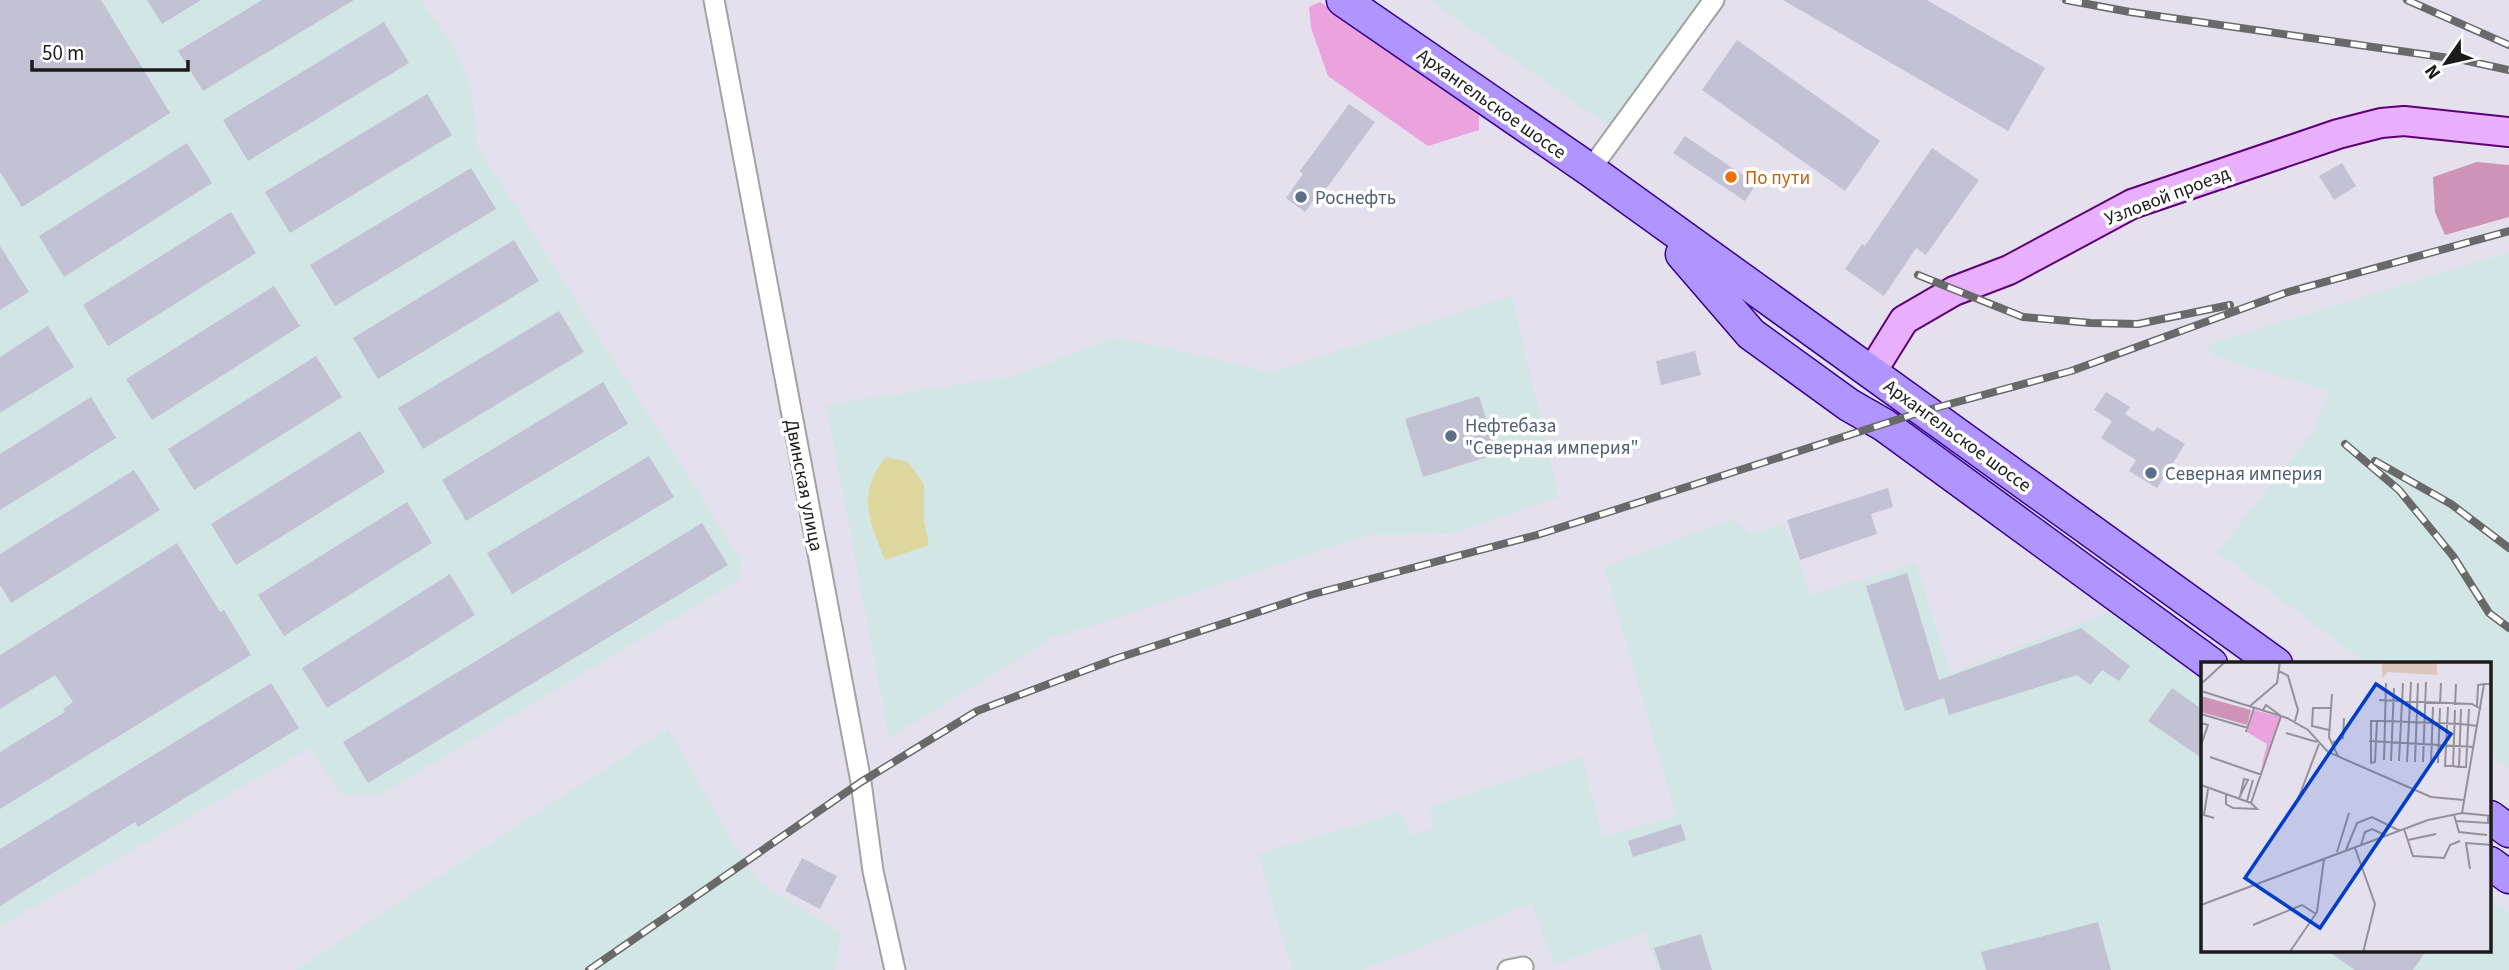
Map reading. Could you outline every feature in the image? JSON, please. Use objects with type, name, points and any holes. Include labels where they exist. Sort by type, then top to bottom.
[{"type":"main road","name":"Архангельское шоссе","points":[[1343,0],[1590,170],[2273,662]]},
{"type":"main road","name":"Архангельское шоссе","points":[[1639,206],[1751,334],[1849,405],[1884,425],[2208,662]]},
{"type":"main road","points":[[1737,320],[1759,293]]},
{"type":"main road","points":[[1849,405],[1871,373]]},
{"type":"main road","points":[[2024,529],[2045,498]]},
{"type":"main road","points":[[2127,603],[2149,572]]},
{"type":"main road","points":[[2492,818],[2509,831]]},
{"type":"main road","points":[[2492,864],[2509,877]]},
{"type":"street","name":"Двинская улица","points":[[714,0],[858,768],[873,872],[895,970]]},
{"type":"street","points":[[1590,170],[1714,0]]},
{"type":"street","name":"Узловой проезд","points":[[1871,373],[1904,320],[1954,291],[2009,270],[2133,204],[2338,134],[2381,123],[2404,121],[2509,132]]},
{"type":"shaded area","points":[[0,0],[421,0],[453,45],[471,87],[478,147],[742,561],[739,580],[381,795],[340,794],[310,748],[0,927]]},
{"type":"shaded area","points":[[1429,0],[1705,0],[1611,128]]},
{"type":"shaded area","points":[[1320,2],[1479,115],[1479,130],[1428,146],[1328,76],[1311,28],[1309,7]]},
{"type":"shaded area","points":[[2477,162],[2509,165],[2509,217],[2445,235],[2435,212],[2433,177]]},
{"type":"shaded area","points":[[2509,252],[2509,768],[2492,755],[2492,662],[2365,662],[2217,552],[2313,432],[2329,391],[2215,357],[2206,345]]},
{"type":"shaded area","points":[[1512,296],[1559,497],[1450,534],[1370,535],[1051,639],[889,738],[826,405],[1013,376],[1117,337],[1272,372]]},
{"type":"shaded area","points":[[886,457],[908,462],[924,484],[924,521],[929,545],[885,560],[870,520],[868,495],[877,470]]},
{"type":"shaded area","points":[[1732,519],[1751,534],[1785,524],[1810,595],[1916,563],[1950,673],[2110,612],[2201,680],[2201,953],[2492,953],[2492,899],[2509,912],[2509,970],[1657,970],[1645,933],[1554,965],[1532,904],[1363,970],[1292,970],[1258,854],[1401,812],[1412,835],[1433,829],[1430,806],[1582,757],[1603,837],[1676,816],[1604,567]]},
{"type":"shaded area","points":[[668,728],[734,844],[760,883],[842,933],[834,970],[295,970]]},
{"type":"building","points":[[0,0],[101,0],[170,113],[22,207],[0,172]]},
{"type":"building","points":[[147,0],[201,0],[162,24]]},
{"type":"building","points":[[262,0],[354,0],[203,91],[178,51]]},
{"type":"building","points":[[1783,0],[1927,0],[2045,68],[2008,131]]},
{"type":"building","points":[[384,22],[409,63],[248,161],[223,120]]},
{"type":"building","points":[[1737,40],[1880,141],[1845,191],[1702,90]]},
{"type":"building","points":[[427,94],[452,135],[290,233],[265,192]]},
{"type":"building","points":[[1349,104],[1375,122],[1325,190],[1322,188],[1305,212],[1286,198],[1303,174],[1300,171]]},
{"type":"building","points":[[1685,136],[1756,184],[1745,201],[1673,153]]},
{"type":"building","points":[[187,143],[212,183],[64,277],[39,236]]},
{"type":"building","points":[[1932,148],[1979,180],[1926,255],[1916,248],[1884,296],[1845,269],[1862,244],[1865,246]]},
{"type":"building","points":[[2342,163],[2356,186],[2334,200],[2319,176]]},
{"type":"building","points":[[471,168],[496,209],[335,306],[310,265]]},
{"type":"building","points":[[231,212],[256,253],[108,346],[83,305]]},
{"type":"building","points":[[514,240],[539,281],[378,379],[353,338]]},
{"type":"building","points":[[0,246],[29,292],[0,310]]},
{"type":"building","points":[[274,286],[300,326],[152,420],[126,379]]},
{"type":"building","points":[[559,311],[584,352],[423,449],[398,408]]},
{"type":"building","points":[[48,326],[74,367],[0,413],[0,357]]},
{"type":"building","points":[[1695,351],[1701,375],[1661,385],[1656,361]]},
{"type":"building","points":[[316,356],[342,397],[194,490],[168,449]]},
{"type":"building","points":[[603,382],[628,424],[466,521],[442,480]]},
{"type":"building","points":[[2106,392],[2130,407],[2125,414],[2154,432],[2157,427],[2185,444],[2157,488],[2129,471],[2136,460],[2101,438],[2112,421],[2094,410]]},
{"type":"building","name":"Нефтебаза \"Северная империя\"","points":[[1479,396],[1497,454],[1423,477],[1405,419]]},
{"type":"building","points":[[91,397],[116,438],[0,510],[0,454]]},
{"type":"building","points":[[360,431],[385,472],[236,565],[211,524]]},
{"type":"building","points":[[649,456],[674,497],[512,594],[487,553]]},
{"type":"building","points":[[134,470],[160,510],[11,603],[0,585],[0,554]]},
{"type":"building","points":[[1888,488],[1893,507],[1871,514],[1877,534],[1800,560],[1787,520]]},
{"type":"building","points":[[407,502],[432,543],[284,636],[258,595]]},
{"type":"building","points":[[702,523],[728,565],[368,783],[343,742]]},
{"type":"building","points":[[177,543],[220,612],[224,610],[251,655],[0,809],[0,752],[65,712],[63,709],[73,702],[55,675],[0,709],[0,655]]},
{"type":"building","points":[[1907,573],[1939,680],[2081,628],[2130,666],[2119,681],[2102,670],[2090,685],[2077,675],[1949,715],[1944,698],[1905,711],[1866,586]]},
{"type":"building","points":[[450,574],[475,615],[327,708],[302,668]]},
{"type":"building","points":[[271,683],[299,728],[138,827],[135,822],[0,906],[0,849]]},
{"type":"building","points":[[2172,688],[2201,709],[2201,758],[2148,721]]},
{"type":"building","points":[[1681,824],[1686,840],[1633,857],[1628,841]]},
{"type":"building","points":[[802,858],[837,876],[820,909],[785,891]]},
{"type":"building","points":[[2098,922],[2111,970],[1986,970],[1981,952]]},
{"type":"building","points":[[1701,934],[1712,970],[1661,970],[1654,948]]},
{"type":"building","points":[[2331,953],[2425,953],[2413,970],[2355,970]]},
{"type":"railway","points":[[2066,0],[2130,12],[2463,60],[2509,70]]},
{"type":"railway","points":[[2407,0],[2509,45]]},
{"type":"railway","points":[[589,970],[861,782],[977,711],[1115,659],[1310,595],[1537,535],[1924,411],[2071,371],[2285,293],[2509,231]]},
{"type":"railway","points":[[1918,275],[2023,317],[2138,324],[2230,305]]},
{"type":"railway","points":[[2345,444],[2399,490],[2453,556],[2489,613],[2509,628]]},
{"type":"railway","points":[[2375,461],[2451,504],[2509,548]]},
{"type":"place","name":"По пути","points":[[1731,177]]},
{"type":"place","name":"Роснефть","points":[[1301,197]]},
{"type":"place","name":"Нефтебаза \"Северная империя\"","points":[[1451,436]]},
{"type":"place","name":"Северная империя","points":[[2151,473]]}]
